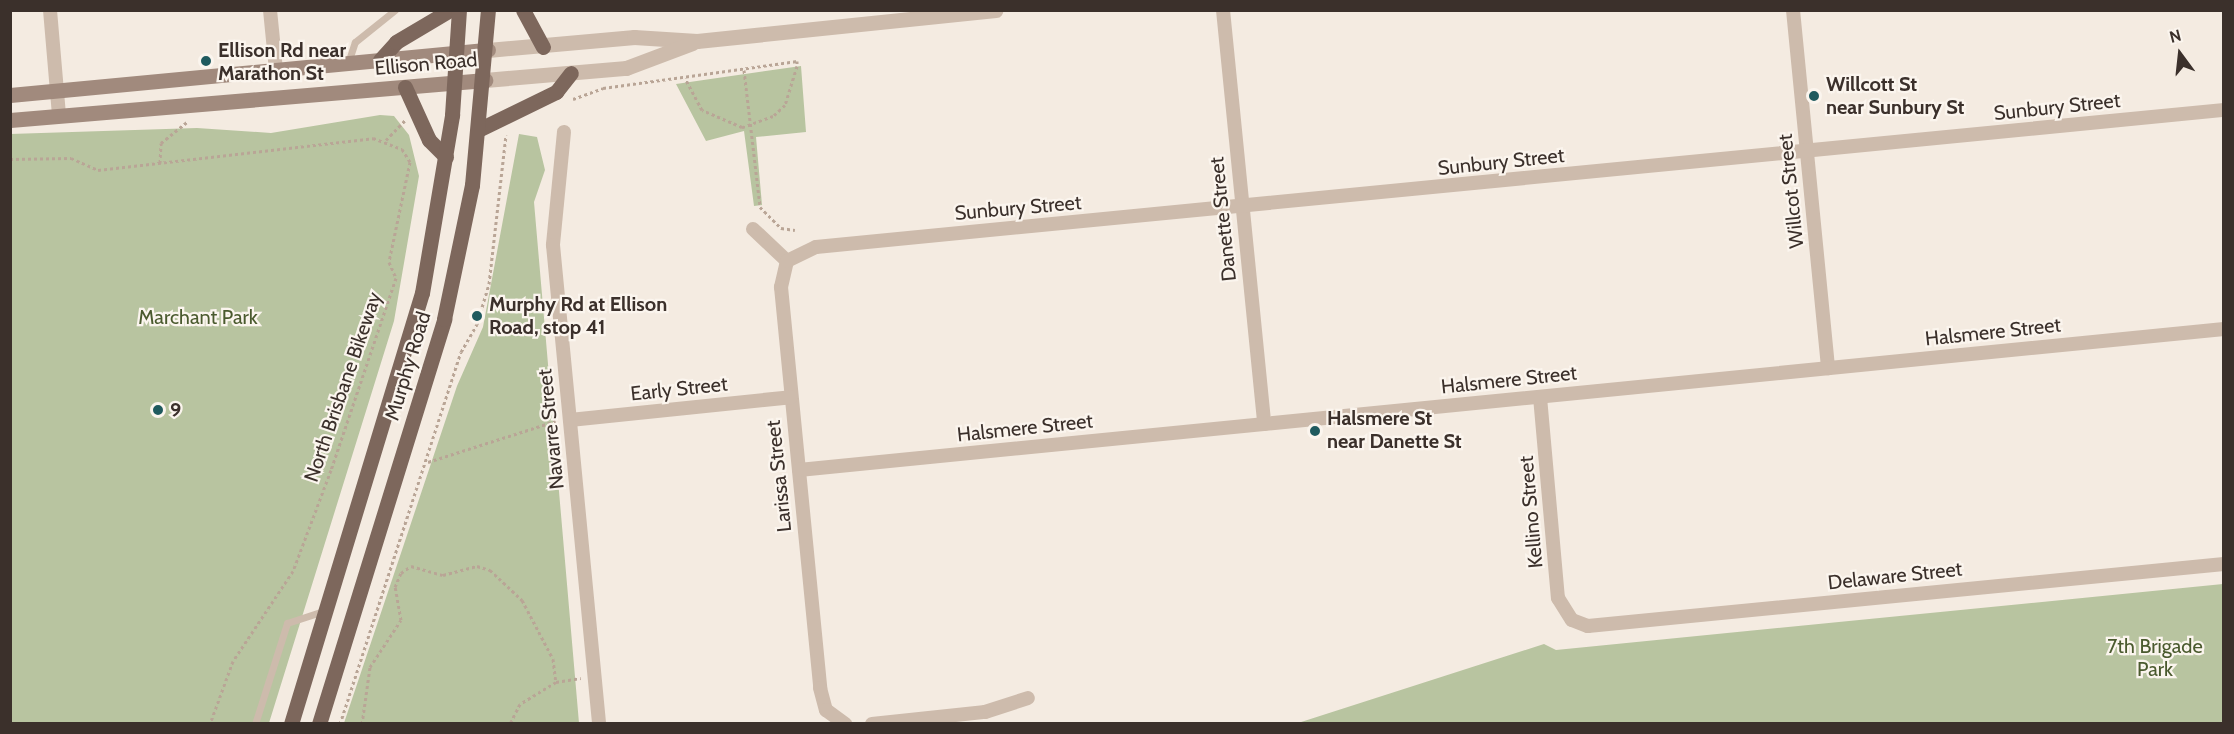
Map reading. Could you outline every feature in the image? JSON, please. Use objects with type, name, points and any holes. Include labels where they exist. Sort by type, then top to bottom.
[{"type":"main road","points":[[380,60],[396,42],[450,10]]},
{"type":"main road","name":"Murphy Road","points":[[291,723],[409,345],[446,157],[455,83],[459,10]]},
{"type":"main road","name":"Murphy Road","points":[[318,723],[444,319],[480,129],[488,50],[488,10]]},
{"type":"main road","points":[[523,10],[543,47]]},
{"type":"main road","name":"Ellison Road","points":[[10,95],[488,50]]},
{"type":"main road","points":[[480,129],[556,92],[571,73]]},
{"type":"main road","name":"Ellison Road","points":[[10,120],[485,80]]},
{"type":"main road","points":[[405,87],[420,113],[429,140],[446,157]]},
{"type":"street","points":[[50,10],[60,116]]},
{"type":"street","points":[[270,10],[276,70]]},
{"type":"street","name":"Ellison Road","points":[[488,50],[634,38],[697,41],[995,10]]},
{"type":"street","name":"Danette Street","points":[[1223,10],[1264,424]]},
{"type":"street","name":"Willcot Street","points":[[1793,10],[1828,368]]},
{"type":"street","name":"Ellison Road","points":[[485,80],[626,68],[697,41]]},
{"type":"street","name":"Sunbury Street","points":[[787,261],[816,247],[2223,110]]},
{"type":"street","name":"Navarre Street","points":[[564,132],[553,245],[599,723]]},
{"type":"street","points":[[753,229],[787,261]]},
{"type":"street","name":"Larissa Street","points":[[787,261],[781,287],[821,700],[832,717],[845,723]]},
{"type":"street","name":"Halsmere Street","points":[[799,470],[2223,329]]},
{"type":"street","name":"Early Street","points":[[570,420],[791,397]]},
{"type":"street","name":"Kellino Street","points":[[1540,397],[1558,598],[1572,620]]},
{"type":"street","name":"Delaware Street","points":[[1572,620],[1596,625],[2223,564]]},
{"type":"street","points":[[872,723],[985,712],[1028,698]]},
{"type":"lane","name":"Ellison Road","points":[[348,63],[355,42],[396,10]]},
{"type":"lane","points":[[255,723],[287,623],[327,611]]},
{"type":"path","points":[[566,101],[603,88],[797,61],[794,88],[785,105],[752,125],[735,126],[702,110],[685,78]]},
{"type":"path","points":[[744,70],[754,135],[748,136],[761,212],[781,228],[795,230]]},
{"type":"path","points":[[160,163],[161,143],[209,103]]},
{"type":"path","points":[[10,159],[71,158],[98,170],[354,138],[386,140],[397,123],[420,113]]},
{"type":"path","points":[[340,723],[428,462],[461,352],[477,324],[489,284],[507,132]]},
{"type":"path","name":"North Brisbane Bikeway","points":[[210,723],[233,661],[294,571],[396,278],[389,262],[410,162],[402,149],[386,140]]},
{"type":"path","points":[[428,462],[533,424],[570,420]]},
{"type":"path","points":[[362,723],[370,667],[401,620],[395,587],[411,566],[443,575],[477,566],[508,585],[540,630],[556,682]]},
{"type":"path","points":[[510,723],[520,704],[556,682],[583,678]]},
{"type":"green space","points":[[801,66],[806,132],[756,137],[762,205],[754,206],[744,131],[706,141],[676,84]]},
{"type":"green space","name":"Marchant Park","points":[[380,115],[394,116],[409,135],[419,176],[394,321],[269,723],[11,723],[10,134],[197,128],[271,133]]},
{"type":"green space","points":[[519,134],[537,137],[545,170],[534,202],[579,723],[344,723],[457,386],[483,327]]},
{"type":"green space","name":"7th Brigade Park","points":[[2223,584],[2223,723],[1298,723],[1544,644],[1556,650]]},
{"type":"place","name":"Ellison Rd near Marathon St","points":[[206,61]]},
{"type":"place","name":"Willcott St near Sunbury St","points":[[1814,96]]},
{"type":"place","name":"Murphy Rd at Ellison Road, stop 41","points":[[477,316]]},
{"type":"place","name":"9","points":[[158,410]]},
{"type":"place","name":"Halsmere St near Danette St","points":[[1315,431]]}]
